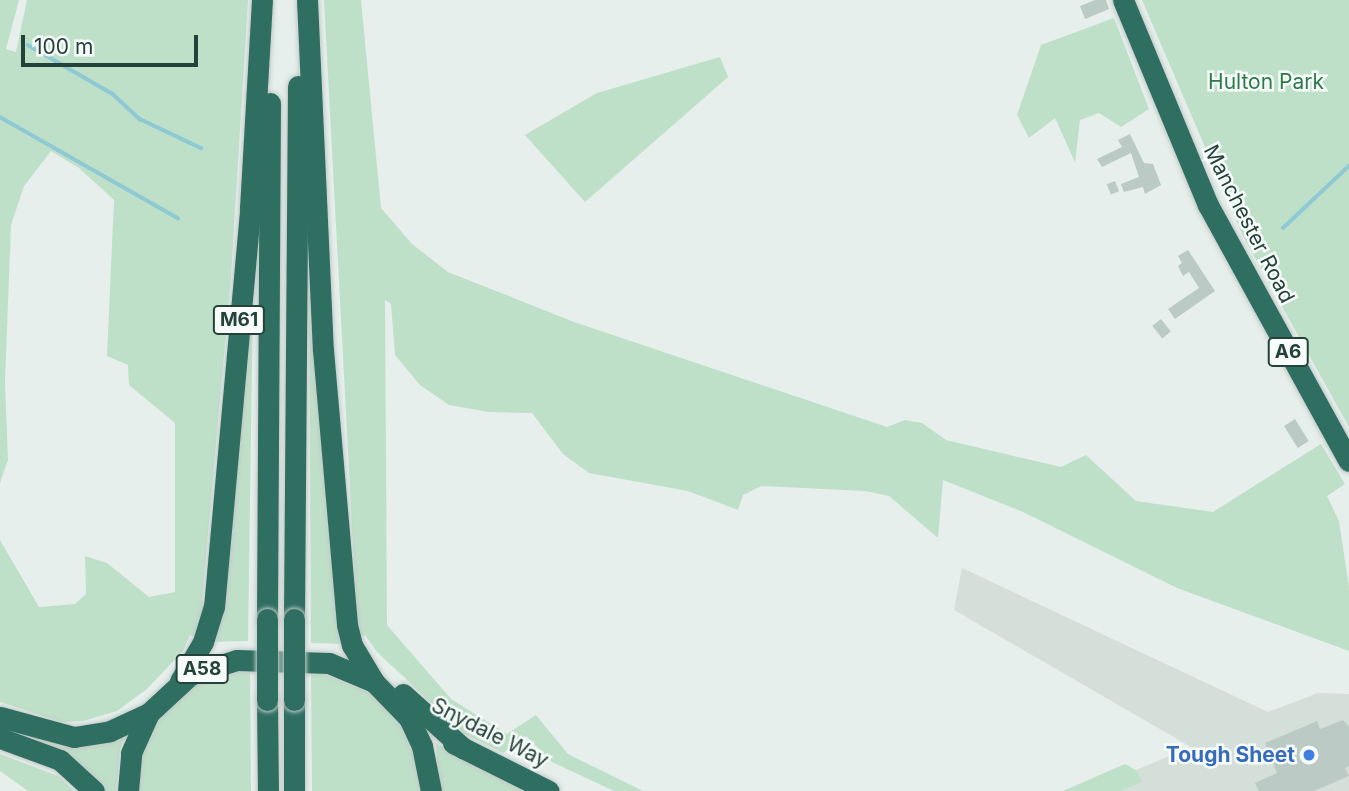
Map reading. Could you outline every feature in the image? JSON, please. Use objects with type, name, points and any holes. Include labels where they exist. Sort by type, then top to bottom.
[{"type":"highway","name":"M61","points":[[180,681],[204,638],[214,607],[250,208],[262,0]]},
{"type":"highway","name":"M61","points":[[268,791],[266,232],[273,0]]},
{"type":"highway","name":"M61","points":[[295,791],[300,0]]},
{"type":"highway","points":[[307,0],[323,350],[346,609],[352,645],[374,682]]},
{"type":"highway","name":"Manchester Road","points":[[1123,0],[1208,205],[1349,461]]},
{"type":"highway","points":[[346,609],[372,663],[464,749]]},
{"type":"highway","name":"A58","points":[[128,791],[131,753],[149,713],[180,681],[215,664],[237,660],[305,660],[352,670],[374,682],[409,718],[422,746],[431,791]]},
{"type":"highway","name":"A58","points":[[0,716],[74,737],[110,731],[149,713]]},
{"type":"highway","name":"Snydale Way","points":[[409,718],[549,791]]},
{"type":"highway","points":[[0,738],[60,760],[94,791]]},
{"type":"shaded area","points":[[962,568],[1268,712],[1318,693],[1349,694],[1349,791],[1121,791],[1141,782],[1136,770],[1191,747],[954,610]]},
{"type":"green space","points":[[0,0],[19,0],[6,49],[16,52],[27,0],[248,0],[231,276],[202,601],[205,603],[197,637],[190,635],[183,651],[147,689],[117,711],[83,721],[62,722],[0,702],[0,540],[39,607],[75,604],[86,594],[85,556],[107,563],[149,597],[175,592],[175,423],[129,385],[128,365],[107,356],[114,200],[79,168],[51,151],[24,186],[11,225],[5,382],[8,460],[0,483]]},
{"type":"green space","points":[[324,0],[361,0],[381,208],[412,244],[448,272],[574,322],[887,427],[905,420],[922,423],[946,440],[1061,467],[1086,455],[1136,501],[1213,512],[1321,444],[1345,484],[1327,496],[1339,521],[1349,587],[1349,651],[1177,588],[1023,512],[943,480],[938,538],[889,496],[865,491],[761,486],[743,495],[738,510],[688,491],[589,473],[563,454],[532,413],[489,412],[449,405],[420,385],[395,355],[391,304],[385,300],[387,625],[451,699],[507,734],[536,715],[568,754],[643,791],[614,791],[552,762],[526,736],[503,753],[465,734],[377,652],[365,635],[361,637],[351,603],[356,602]]},
{"type":"green space","name":"Hulton Park","points":[[1142,0],[1349,0],[1349,427],[1243,236]]},
{"type":"green space","points":[[1114,18],[1149,109],[1121,127],[1099,113],[1080,120],[1075,162],[1055,118],[1029,138],[1017,115],[1041,45]]},
{"type":"green space","points":[[720,57],[728,77],[585,202],[525,135],[597,93]]},
{"type":"green space","points":[[309,262],[346,644],[311,643]]},
{"type":"green space","points":[[253,289],[248,641],[209,642],[251,290]]},
{"type":"green space","points":[[250,669],[251,791],[138,791],[138,762],[153,721],[183,689],[221,670]]},
{"type":"green space","points":[[311,669],[375,695],[402,725],[414,751],[421,791],[312,791]]},
{"type":"green space","points":[[0,724],[127,730],[120,749],[116,791],[100,791]]},
{"type":"green space","points":[[436,743],[453,754],[534,791],[439,791]]},
{"type":"green space","points":[[0,754],[58,776],[74,791],[28,791],[0,771]]},
{"type":"green space","points":[[1125,764],[1136,770],[1142,782],[1121,791],[1063,791]]},
{"type":"building","points":[[1095,0],[1106,0],[1109,9],[1085,19],[1080,6]]},
{"type":"building","points":[[1130,134],[1144,163],[1153,164],[1161,185],[1145,194],[1143,187],[1124,192],[1121,184],[1139,177],[1131,153],[1102,167],[1097,159],[1122,147],[1118,140]]},
{"type":"building","points":[[1115,181],[1119,191],[1111,195],[1107,184]]},
{"type":"building","points":[[1188,250],[1215,291],[1175,319],[1168,309],[1199,288],[1189,272],[1183,276],[1178,266],[1182,263],[1178,256]]},
{"type":"building","points":[[1161,319],[1171,332],[1162,338],[1152,326]]},
{"type":"building","points":[[1295,419],[1309,441],[1298,448],[1284,426]]},
{"type":"building","name":"Tough Sheet","points":[[1343,720],[1349,727],[1349,766],[1345,768],[1349,776],[1314,791],[1259,791],[1255,783],[1277,773],[1265,743],[1317,721],[1320,729]]},
{"type":"waterway","points":[[28,45],[113,94],[140,119],[201,148]]},
{"type":"waterway","points":[[0,117],[178,218]]},
{"type":"waterway","points":[[1283,228],[1349,166]]},
{"type":"place","name":"Tough Sheet","points":[[1309,755]]}]
